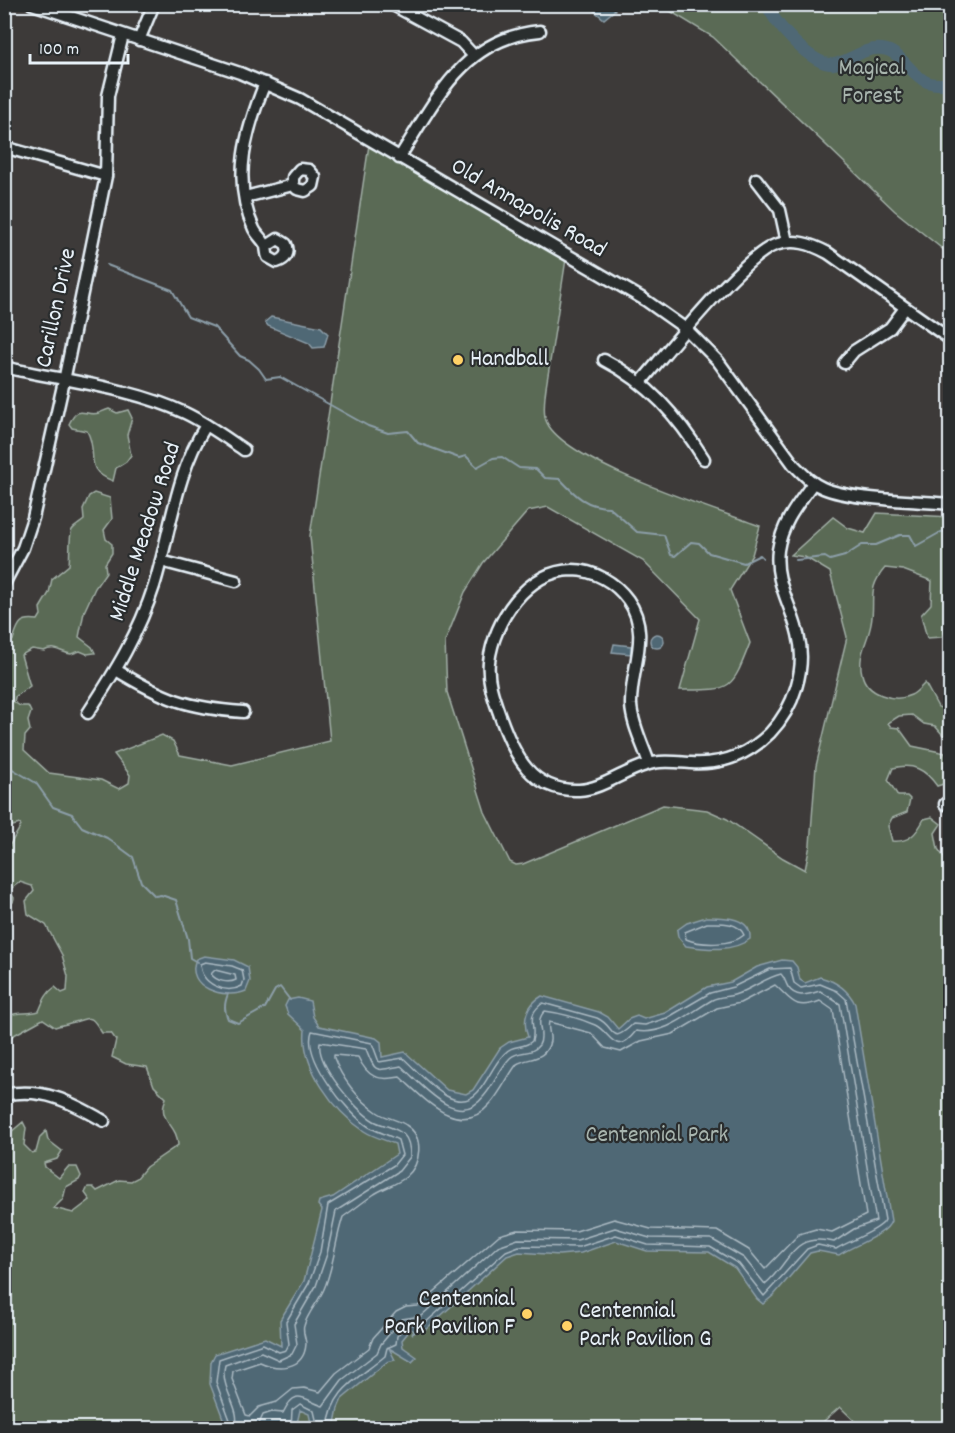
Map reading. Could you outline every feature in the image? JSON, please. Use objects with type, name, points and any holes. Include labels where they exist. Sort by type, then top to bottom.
[{"type":"street","name":"Old Annapolis Road","points":[[32,4],[265,83],[334,117],[399,158],[645,300],[686,329],[718,361],[794,465],[813,483],[843,493],[951,504]]},
{"type":"street","points":[[139,40],[154,4]]},
{"type":"street","points":[[391,4],[461,42],[473,55]]},
{"type":"street","points":[[399,158],[438,97],[473,55],[508,36],[540,31]]},
{"type":"street","name":"Carillon Drive","points":[[4,584],[24,548],[33,518],[64,381],[106,176],[108,96],[123,34]]},
{"type":"street","points":[[265,83],[251,117],[244,149],[245,197],[254,227],[267,246]]},
{"type":"street","points":[[4,147],[106,176]]},
{"type":"street","points":[[756,179],[780,210],[787,242]]},
{"type":"street","points":[[245,197],[278,191],[293,185]]},
{"type":"street","points":[[641,382],[686,329],[751,261],[774,245],[787,242],[807,244],[828,253],[947,337]]},
{"type":"street","points":[[844,363],[854,351],[890,328],[905,308]]},
{"type":"street","points":[[604,360],[641,382],[671,410],[704,459]]},
{"type":"street","points":[[4,367],[147,399],[186,414],[244,450]]},
{"type":"street","name":"Middle Meadow Road","points":[[88,713],[116,670],[139,626],[161,561],[182,473],[206,425]]},
{"type":"street","points":[[649,763],[631,706],[640,627],[629,601],[608,581],[585,572],[562,571],[533,582],[522,592],[511,608],[499,630],[489,660],[492,691],[512,750],[522,765],[544,783],[581,790],[649,763],[673,761],[705,763],[732,758],[752,748],[788,711],[796,686],[800,648],[796,627],[781,590],[778,551],[789,516],[813,483]]},
{"type":"street","points":[[161,561],[236,581]]},
{"type":"street","points":[[116,670],[152,692],[182,704],[243,712]]},
{"type":"street","points":[[4,1095],[32,1092],[56,1096],[104,1121]]},
{"type":"green space","name":"Magical Forest","points":[[660,5],[950,5],[950,255],[895,211],[713,37]]},
{"type":"green space","name":"Centennial Park","points":[[369,145],[566,259],[544,404],[545,417],[555,433],[576,450],[640,482],[760,526],[752,555],[730,590],[750,643],[733,679],[727,685],[710,690],[680,690],[700,619],[643,561],[548,507],[528,511],[483,563],[465,592],[445,642],[447,692],[485,812],[510,862],[516,865],[523,864],[663,805],[707,810],[727,819],[783,858],[805,870],[810,845],[816,766],[847,637],[830,572],[805,557],[791,555],[833,517],[848,528],[865,533],[877,513],[950,517],[950,612],[942,637],[927,638],[921,615],[931,604],[932,581],[903,570],[885,568],[874,589],[870,631],[862,655],[861,667],[865,681],[875,692],[889,697],[904,697],[915,693],[925,683],[938,707],[950,711],[950,743],[935,726],[924,724],[912,715],[899,716],[888,723],[891,727],[899,728],[912,746],[945,753],[947,762],[944,766],[950,767],[950,782],[937,786],[928,775],[918,769],[907,766],[893,768],[888,780],[898,796],[907,796],[910,799],[907,812],[892,818],[888,826],[892,841],[908,839],[924,819],[932,817],[941,824],[935,833],[938,849],[945,859],[950,858],[950,1428],[862,1428],[840,1407],[816,1428],[5,1428],[4,1130],[11,1132],[23,1122],[26,1128],[24,1145],[32,1153],[36,1152],[40,1137],[46,1131],[48,1140],[62,1151],[57,1159],[44,1163],[45,1167],[59,1178],[68,1167],[77,1167],[81,1176],[79,1180],[66,1187],[63,1199],[54,1208],[73,1213],[90,1200],[85,1193],[88,1187],[93,1187],[97,1191],[119,1180],[131,1181],[137,1178],[146,1167],[178,1145],[175,1132],[165,1117],[166,1098],[154,1086],[147,1067],[126,1064],[112,1057],[116,1040],[111,1033],[102,1033],[92,1019],[55,1027],[43,1019],[5,1040],[5,1018],[14,1014],[39,1011],[52,989],[55,987],[62,993],[67,991],[68,976],[62,955],[46,925],[28,914],[26,901],[34,891],[32,886],[20,882],[9,890],[14,898],[13,902],[5,906],[5,853],[21,826],[20,824],[5,828],[5,812],[10,812],[4,776],[5,642],[13,640],[20,623],[32,619],[38,620],[41,615],[40,608],[49,593],[52,579],[69,565],[71,532],[84,520],[83,509],[89,496],[94,493],[110,498],[112,519],[104,530],[106,539],[112,544],[112,553],[105,564],[106,572],[95,588],[84,612],[79,637],[92,647],[95,653],[87,654],[80,651],[71,654],[55,649],[44,651],[32,649],[21,655],[30,686],[15,697],[14,702],[20,706],[28,706],[31,712],[28,721],[30,730],[25,736],[24,750],[49,773],[101,780],[119,789],[129,783],[130,775],[114,754],[162,735],[173,741],[180,755],[232,765],[330,741],[310,536]]},
{"type":"green space","points":[[109,409],[117,413],[128,410],[132,418],[127,435],[131,455],[126,462],[116,468],[113,481],[97,472],[87,431],[72,428],[69,424],[79,412],[94,414]]},
{"type":"water","points":[[587,5],[611,5],[615,10],[604,19]]},
{"type":"water","points":[[271,317],[321,327],[328,334],[324,347],[313,348],[309,343],[268,326],[265,322]]},
{"type":"water","points":[[654,634],[660,634],[664,641],[660,648],[654,648],[650,644],[650,638]]},
{"type":"water","points":[[614,644],[631,646],[631,654],[612,652]]},
{"type":"water","points":[[706,917],[735,919],[741,922],[749,931],[750,939],[728,948],[711,949],[686,946],[678,937],[677,930],[687,923]]},
{"type":"water","points":[[204,956],[234,960],[248,967],[250,981],[246,991],[228,994],[209,989],[201,984],[196,978],[194,969],[196,959]]},
{"type":"water","points":[[782,960],[792,961],[797,967],[800,980],[805,983],[820,977],[831,981],[845,990],[855,1004],[891,1221],[883,1231],[839,1255],[818,1251],[810,1253],[774,1295],[763,1304],[735,1268],[709,1252],[647,1251],[616,1241],[581,1253],[559,1255],[519,1252],[507,1256],[425,1330],[412,1334],[414,1331],[411,1329],[402,1340],[403,1347],[417,1357],[412,1362],[389,1348],[395,1360],[387,1362],[342,1399],[334,1428],[312,1428],[309,1414],[300,1410],[296,1428],[280,1428],[274,1425],[268,1428],[217,1428],[224,1421],[210,1384],[211,1362],[215,1354],[265,1338],[281,1346],[280,1320],[304,1281],[322,1210],[318,1205],[319,1201],[333,1197],[397,1154],[395,1144],[368,1133],[331,1100],[308,1059],[305,1030],[288,1014],[285,1006],[288,1000],[298,998],[310,1001],[313,1017],[319,1026],[376,1038],[381,1042],[382,1057],[405,1052],[447,1090],[466,1094],[473,1090],[500,1048],[509,1042],[528,1037],[525,1025],[527,1014],[532,1004],[542,996],[599,1012],[608,1017],[618,1029],[629,1019],[637,1016],[644,1019],[665,1013],[707,987],[731,982],[757,967]]},
{"type":"waterway","points":[[767,4],[770,12],[785,32],[805,51],[825,63],[834,64],[869,50],[882,49],[901,58],[921,79],[936,84],[950,84]]},
{"type":"waterway","points":[[107,265],[172,290],[188,317],[214,327],[240,356],[249,360],[266,379],[280,377],[368,426],[388,433],[408,431],[418,443],[459,458],[466,456],[477,467],[493,458],[502,457],[519,468],[536,469],[545,478],[560,479],[576,495],[587,502],[609,507],[637,532],[664,535],[671,555],[675,556],[691,542],[699,543],[709,553],[744,563],[760,555],[763,558]]},
{"type":"waterway","points":[[796,560],[825,557],[830,560],[845,556],[862,545],[876,545],[900,535],[910,535],[916,546],[941,532],[950,531]]},
{"type":"waterway","points":[[4,764],[36,783],[53,807],[72,814],[82,827],[107,838],[133,857],[141,882],[155,896],[161,895],[176,900],[188,939],[190,958],[197,962]]},
{"type":"waterway","points":[[228,994],[225,1007],[228,1019],[238,1023],[265,1008],[275,990],[280,987],[290,1000]]},
{"type":"waterway","points":[[942,1150],[950,1144]]},
{"type":"place","name":"Handball","points":[[458,360]]},
{"type":"place","name":"Centennial Park Pavilion F","points":[[527,1314]]},
{"type":"place","name":"Centennial Park Pavilion G","points":[[567,1326]]}]
